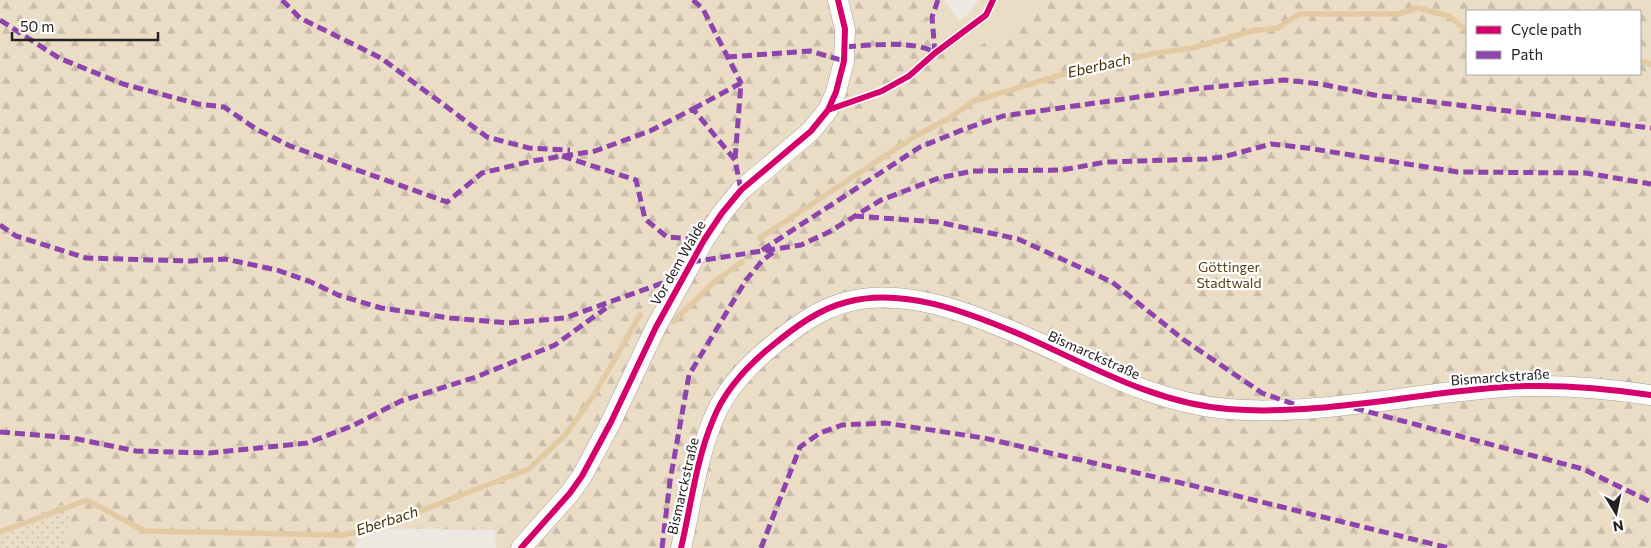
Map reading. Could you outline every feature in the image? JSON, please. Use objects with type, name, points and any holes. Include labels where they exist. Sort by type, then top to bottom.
[{"type":"street","name":"Vor dem Walde","points":[[521,548],[570,493],[582,476],[611,422],[656,327],[704,240],[722,213],[741,190],[812,131],[828,110],[836,92],[844,61],[845,28],[838,0]]},
{"type":"street","name":"Bismarckstraße","points":[[681,548],[704,446],[713,419],[730,388],[755,359],[784,335],[826,309],[848,301],[901,299],[931,304],[966,314],[1018,334],[1129,386],[1188,403],[1210,407],[1256,410],[1303,408],[1491,388],[1533,386],[1612,389],[1651,395]]},
{"type":"green space","name":"Göttinger Stadtwald","points":[[0,0],[915,0],[958,60],[1051,0],[1651,0],[1651,548],[496,548],[495,530],[360,528],[356,548],[0,548]]},
{"type":"green space","points":[[915,0],[944,0],[959,21],[972,11],[978,0],[1051,0],[958,60]]},
{"type":"green space","points":[[70,503],[66,548],[0,548],[0,535],[40,512]]},
{"type":"waterway","name":"Eberbach","points":[[760,238],[914,137],[946,120],[974,101],[1081,69],[1151,54],[1192,48],[1252,31],[1278,28],[1299,14],[1398,14],[1418,8],[1449,16],[1466,30]]},
{"type":"waterway","name":"Eberbach","points":[[1641,61],[1651,64]]},
{"type":"waterway","points":[[674,321],[714,282],[742,262]]},
{"type":"waterway","name":"Eberbach","points":[[0,532],[87,500],[144,531],[343,535],[376,528],[529,469],[566,434],[594,395],[640,315]]},
{"type":"marked path","points":[[282,0],[300,18],[381,58],[487,137],[529,148],[570,150]]},
{"type":"marked path","points":[[693,0],[703,9],[741,83]]},
{"type":"marked path","points":[[846,47],[905,45],[917,46],[935,53],[932,17],[938,0]]},
{"type":"marked path","points":[[0,20],[59,58],[123,84],[198,104],[224,107],[256,129],[290,146],[447,202],[482,173],[532,161],[595,151],[650,131],[693,109],[735,160],[741,190]]},
{"type":"marked path","points":[[727,57],[810,51],[844,61]]},
{"type":"marked path","points":[[762,250],[920,147],[967,128],[1003,116],[1195,89],[1284,80],[1321,84],[1374,95],[1651,128]]},
{"type":"marked path","points":[[693,109],[741,83],[735,160]]},
{"type":"marked path","points":[[691,262],[801,245],[829,232],[881,200],[939,178],[973,171],[1062,170],[1106,162],[1206,159],[1223,157],[1271,144],[1458,172],[1586,173],[1651,184]]},
{"type":"marked path","points":[[562,156],[636,180],[645,219],[667,237],[704,240]]},
{"type":"marked path","points":[[854,216],[938,222],[1018,239],[1112,282],[1184,340],[1262,393],[1299,406]]},
{"type":"marked path","points":[[0,225],[16,236],[86,258],[191,261],[225,259],[277,270],[311,282],[338,295],[381,308],[450,318],[509,323],[565,318],[685,275]]},
{"type":"marked path","points":[[662,548],[670,481],[689,375],[746,280],[762,261],[776,250]]},
{"type":"marked path","points":[[0,432],[72,438],[136,451],[209,453],[307,443],[352,426],[401,401],[476,377],[555,345],[606,308]]},
{"type":"marked path","points":[[1354,408],[1583,469],[1651,502]]},
{"type":"marked path","points":[[761,548],[800,447],[820,433],[842,425],[885,423],[984,438],[1225,493],[1449,548]]},
{"type":"cycle path","points":[[521,548],[570,493],[582,476],[611,422],[656,327],[704,240],[722,213],[741,190],[811,131],[828,110],[836,92],[844,61],[845,29],[838,0]]},
{"type":"cycle path","points":[[828,110],[882,91],[909,76],[935,53],[986,15],[993,0]]},
{"type":"cycle path","points":[[681,548],[694,483],[707,435],[718,409],[738,378],[764,353],[808,319],[837,305],[868,298],[912,300],[956,310],[1019,334],[1147,391],[1173,399],[1228,409],[1293,410],[1360,404],[1459,391],[1531,386],[1591,388],[1651,395]]}]
